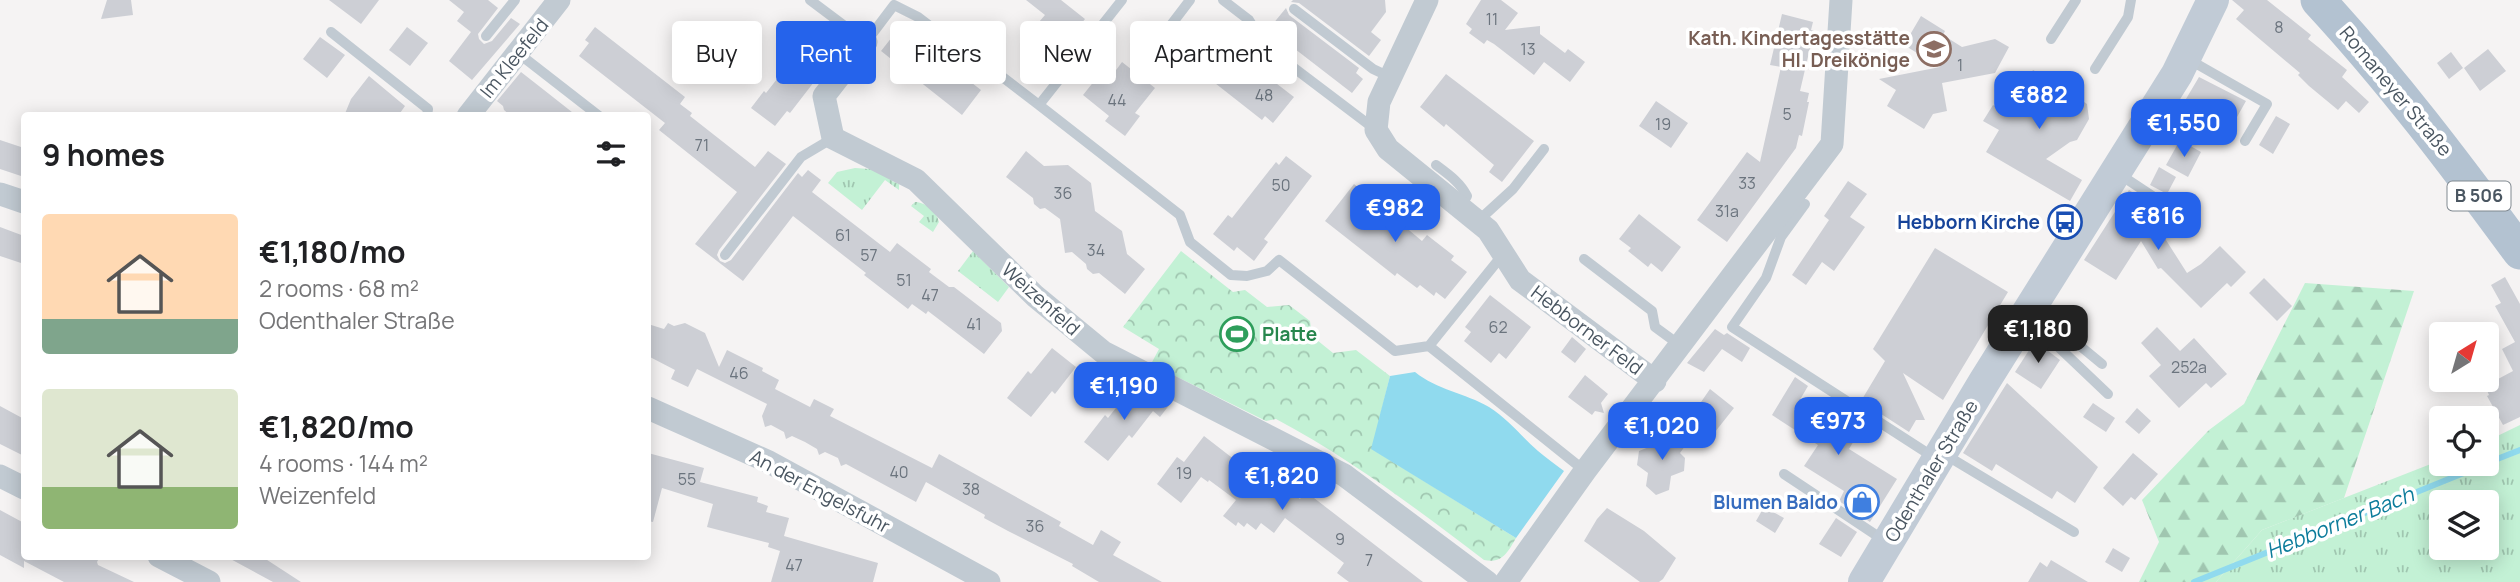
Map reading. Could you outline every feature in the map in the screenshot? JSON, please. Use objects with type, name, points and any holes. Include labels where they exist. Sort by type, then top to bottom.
[{"type":"main road","name":"Romaneyer Straße","points":[[2318,0],[2372,58],[2438,140],[2520,252]]},
{"type":"main road","name":"Odenthaler Straße","points":[[1864,582],[2178,74],[2208,1]]},
{"type":"street","name":"Im Kleefeld","points":[[471,112],[559,0]]},
{"type":"street","points":[[1376,130],[1379,102],[1427,0]]},
{"type":"street","name":"Hebborner Feld","points":[[1585,471],[1832,144],[1841,0]]},
{"type":"street","points":[[833,84],[824,96],[833,138]]},
{"type":"street","name":"Hebborner Feld","points":[[1376,130],[1388,149],[1488,230],[1520,279],[1655,381]]},
{"type":"street","name":"Weizenfeld","points":[[833,138],[916,180],[1035,296],[1103,352],[1344,475],[1487,582]]},
{"type":"street","points":[[0,194],[21,201]]},
{"type":"street","name":"An der Engelsfuhr","points":[[651,409],[769,462],[989,582]]},
{"type":"street","points":[[1506,582],[1585,471]]},
{"type":"street","points":[[0,476],[21,486]]},
{"type":"street","points":[[167,560],[209,582]]},
{"type":"lane","points":[[486,36],[515,0]]},
{"type":"lane","points":[[810,0],[838,21]]},
{"type":"lane","points":[[1039,104],[1122,0]]},
{"type":"lane","points":[[1175,21],[1191,0]]},
{"type":"lane","name":"Hebborner Feld","points":[[1223,0],[1249,20],[1265,46],[1376,130]]},
{"type":"lane","points":[[2051,39],[2076,0]]},
{"type":"lane","points":[[2095,69],[2128,17],[2131,0]]},
{"type":"lane","points":[[876,29],[894,5],[918,17],[1039,104],[1181,215],[1190,243],[1231,275],[1247,276],[1266,271],[1279,260],[1395,351],[1429,346],[1504,253]]},
{"type":"lane","points":[[1294,9],[1373,69],[1390,77]]},
{"type":"lane","points":[[331,32],[428,109],[428,112]]},
{"type":"lane","points":[[518,53],[594,112]]},
{"type":"lane","points":[[2185,58],[2267,104],[2245,141]]},
{"type":"lane","points":[[725,255],[801,157],[833,138]]},
{"type":"lane","points":[[1436,165],[1458,181],[1467,196],[1469,214],[1513,189],[1544,149]]},
{"type":"lane","points":[[2117,172],[2178,213],[2189,226]]},
{"type":"lane","points":[[1805,204],[1781,237],[1766,278],[1732,327],[1940,456],[2074,533]]},
{"type":"lane","points":[[1584,259],[1652,311],[1655,327],[1681,346]]},
{"type":"lane","points":[[2029,312],[2102,364]]},
{"type":"lane","points":[[2029,312],[2108,394]]},
{"type":"lane","points":[[1429,346],[1585,471]]},
{"type":"lane","points":[[1784,474],[1888,542]]},
{"type":"green space","points":[[855,168],[870,169],[891,177],[892,181],[899,184],[899,190],[885,180],[862,210],[828,183],[837,172]]},
{"type":"green space","points":[[915,202],[926,206],[936,215],[939,222],[933,232],[919,222],[924,216],[911,206]]},
{"type":"green space","points":[[973,251],[1009,287],[998,302],[958,271]]},
{"type":"green space","points":[[1181,251],[1233,292],[1245,290],[1267,307],[1289,305],[1310,321],[1312,336],[1333,353],[1356,350],[1390,376],[1372,449],[1516,538],[1507,552],[1495,560],[1484,560],[1383,485],[1304,434],[1276,419],[1266,421],[1151,364],[1159,349],[1123,327]]},
{"type":"green space","points":[[2305,283],[2414,291],[2344,498],[2262,530],[2216,582],[2139,582],[2159,542],[2142,500],[2209,430],[2244,404]]},
{"type":"green space","points":[[2520,425],[2520,582],[2216,582],[2262,530],[2429,465],[2429,476],[2499,476],[2499,435]]},
{"type":"water","points":[[1415,372],[1432,383],[1489,407],[1564,471],[1516,538],[1371,449],[1390,376]]},
{"type":"building","points":[[107,0],[131,0],[133,15],[101,19]]},
{"type":"building","points":[[329,0],[379,0],[361,24]]},
{"type":"building","points":[[449,0],[488,0],[498,8],[478,34],[484,44],[492,41],[511,18],[520,24],[472,80],[449,61],[471,32],[457,21],[464,12]]},
{"type":"building","points":[[1026,0],[1061,0],[1085,19],[1040,21],[1045,15]]},
{"type":"building","points":[[1385,0],[1386,12],[1371,32],[1381,40],[1369,56],[1299,3],[1291,2]]},
{"type":"building","points":[[1481,0],[1501,0],[1518,13],[1505,30],[1540,26],[1540,34],[1565,53],[1568,49],[1585,62],[1570,82],[1544,62],[1534,75],[1494,44],[1487,40],[1484,44],[1469,33],[1472,29],[1466,24]]},
{"type":"building","points":[[2232,0],[2267,0],[2311,35],[2308,39],[2347,70],[2342,77],[2369,102],[2359,113],[2346,101],[2338,110],[2309,86],[2298,75],[2300,73],[2236,19],[2244,10]]},
{"type":"building","points":[[1286,8],[1289,15],[1297,21],[1275,21]]},
{"type":"building","points":[[1782,14],[1813,22],[1811,30],[1814,31],[1800,91],[1809,93],[1802,136],[1799,135],[1796,148],[1727,242],[1697,220],[1747,152],[1760,162],[1781,67],[1770,65]]},
{"type":"building","points":[[1921,16],[1945,31],[1943,35],[1962,47],[1995,39],[2009,47],[1995,73],[1942,83],[1947,111],[1933,114],[1924,129],[1887,106],[1896,90],[1879,79],[1940,67],[1904,45]]},
{"type":"building","points":[[1297,21],[1359,68],[1356,73],[1363,79],[1352,93],[1297,51]]},
{"type":"building","points":[[407,27],[428,43],[410,66],[389,50]]},
{"type":"building","points":[[595,27],[685,97],[680,104],[692,113],[690,116],[755,167],[768,151],[786,164],[719,250],[717,255],[720,261],[725,263],[731,260],[798,173],[802,177],[808,170],[821,180],[812,192],[890,252],[897,243],[931,269],[929,272],[949,287],[954,287],[1001,323],[1002,331],[984,354],[928,311],[926,314],[912,304],[908,309],[793,216],[743,281],[695,244],[737,192],[659,130],[665,123],[579,56],[589,43],[585,40]]},
{"type":"building","points":[[320,37],[345,55],[327,78],[303,59]]},
{"type":"building","points":[[890,40],[890,58],[881,51]]},
{"type":"building","points":[[2488,49],[2506,71],[2480,91],[2464,68]]},
{"type":"building","points":[[2451,52],[2463,68],[2449,79],[2437,63]]},
{"type":"building","points":[[1122,62],[1130,68],[1130,84],[1150,84],[1155,88],[1135,113],[1140,116],[1125,136],[1105,121],[1109,116],[1083,95],[1092,84],[1116,84],[1116,70]]},
{"type":"building","points":[[2033,70],[2082,98],[2087,104],[2089,119],[2077,140],[2046,159],[2082,180],[2070,201],[1986,152],[1999,130],[1983,121],[1993,105],[2002,110],[2017,84],[2026,82]]},
{"type":"building","points":[[521,72],[572,112],[506,112],[497,101]]},
{"type":"building","points":[[1446,74],[1534,141],[1502,182],[1489,172],[1494,165],[1446,124],[1444,127],[1420,107]]},
{"type":"building","points":[[369,76],[405,106],[401,112],[346,112],[351,99]]},
{"type":"building","points":[[2199,77],[2246,101],[2232,126],[2209,113],[2207,117],[2183,104]]},
{"type":"building","points":[[776,80],[776,84],[812,84],[790,113],[787,111],[775,126],[751,108],[764,91],[766,93]]},
{"type":"building","points":[[923,84],[973,84],[981,90],[962,115]]},
{"type":"building","points":[[1216,84],[1277,84],[1294,97],[1273,123],[1265,116],[1262,120]]},
{"type":"building","points":[[1656,101],[1688,123],[1671,148],[1639,126]]},
{"type":"building","points":[[2276,116],[2290,124],[2273,154],[2259,145]]},
{"type":"building","points":[[0,140],[21,147],[21,176],[0,169]]},
{"type":"building","points":[[2180,140],[2201,152],[2188,177],[2166,165]]},
{"type":"building","points":[[1026,151],[1044,166],[1068,165],[1091,183],[1095,211],[1122,231],[1127,254],[1145,269],[1125,294],[1099,273],[1093,274],[1072,252],[1065,253],[1060,219],[1045,208],[1040,209],[1034,204],[1033,198],[1006,177]]},
{"type":"building","points":[[1286,156],[1312,176],[1264,239],[1268,242],[1254,261],[1237,247],[1234,251],[1213,234],[1228,215],[1232,218],[1276,162],[1279,165]]},
{"type":"building","points":[[2159,167],[2176,177],[2167,194],[2150,185]]},
{"type":"building","points":[[1848,181],[1867,194],[1850,217],[1865,227],[1834,271],[1822,262],[1806,285],[1792,275],[1829,220],[1824,216]]},
{"type":"building","points":[[1354,184],[1422,241],[1427,235],[1454,256],[1451,260],[1467,272],[1445,299],[1436,292],[1434,296],[1420,285],[1417,288],[1397,273],[1395,276],[1325,221]]},
{"type":"building","points":[[2129,190],[2155,207],[2150,215],[2187,273],[2220,246],[2246,272],[2231,287],[2227,283],[2201,308],[2161,268],[2158,269],[2141,241],[2116,280],[2084,260]]},
{"type":"building","points":[[1639,214],[1681,247],[1662,272],[1651,263],[1648,267],[1628,251],[1631,248],[1619,239]]},
{"type":"building","points":[[0,227],[21,235],[21,263],[0,256]]},
{"type":"building","points":[[1935,248],[2008,292],[1943,400],[1903,373],[1925,420],[1916,420],[1909,432],[1861,401],[1885,361],[1873,349]]},
{"type":"building","points":[[2505,277],[2520,304],[2520,417],[2503,425],[2499,418],[2499,406],[2493,406],[2487,396],[2488,392],[2499,392],[2499,378],[2513,371],[2502,349],[2515,342],[2495,306],[2501,303],[2491,285]]},
{"type":"building","points":[[2264,278],[2292,306],[2277,321],[2249,293]]},
{"type":"building","points":[[1490,295],[1531,327],[1506,359],[1499,353],[1491,363],[1464,341],[1471,332],[1465,327]]},
{"type":"building","points":[[668,323],[674,326],[685,323],[705,333],[719,367],[727,350],[763,368],[762,371],[779,380],[775,389],[810,407],[814,399],[834,409],[830,416],[932,468],[939,454],[1061,522],[1059,526],[1093,545],[1101,530],[1121,542],[1113,555],[1162,582],[1099,582],[1072,566],[1073,564],[984,518],[985,515],[926,482],[916,502],[846,464],[841,466],[838,458],[825,452],[819,455],[817,449],[805,442],[792,436],[786,439],[784,432],[771,425],[765,427],[762,416],[767,404],[697,369],[688,387],[671,379],[675,370],[651,358],[651,325],[664,329]]},
{"type":"building","points":[[2157,327],[2180,351],[2194,338],[2227,374],[2211,388],[2206,383],[2179,408],[2149,376],[2161,365],[2141,343]]},
{"type":"building","points":[[1715,329],[1724,335],[1727,333],[1750,348],[1742,362],[1722,349],[1704,372],[1687,363]]},
{"type":"building","points":[[1572,337],[1586,349],[1575,363],[1561,352]]},
{"type":"building","points":[[2035,341],[2060,360],[2041,389],[2015,372]]},
{"type":"building","points":[[1052,348],[1076,367],[1055,394],[1052,391],[1031,417],[1007,398],[1028,371],[1031,374]]},
{"type":"building","points":[[1585,375],[1608,394],[1601,403],[1604,413],[1595,411],[1592,415],[1568,397]]},
{"type":"building","points":[[1795,377],[1808,386],[1794,410],[1838,438],[1851,415],[1864,424],[1849,449],[1897,479],[1870,522],[1839,501],[1844,491],[1804,466],[1818,445],[1772,415]]},
{"type":"building","points":[[2007,383],[2098,467],[2075,503],[2057,491],[2052,499],[1996,464],[1992,471],[1963,453]]},
{"type":"building","points":[[1134,385],[1153,400],[1157,395],[1170,404],[1160,417],[1153,411],[1132,438],[1129,435],[1108,461],[1084,442],[1105,415],[1108,418]]},
{"type":"building","points":[[1710,389],[1734,408],[1715,432],[1692,415]]},
{"type":"building","points":[[2093,403],[2115,418],[2106,432],[2083,417]]},
{"type":"building","points":[[0,406],[21,417],[21,454],[0,444]]},
{"type":"building","points":[[2137,408],[2151,421],[2139,434],[2125,422]]},
{"type":"building","points":[[1666,431],[1685,446],[1680,453],[1685,458],[1684,471],[1671,476],[1669,490],[1656,495],[1646,486],[1648,473],[1637,465],[1639,451],[1649,447]]},
{"type":"building","points":[[1204,436],[1244,467],[1248,461],[1300,499],[1305,492],[1314,498],[1423,582],[1349,582],[1337,573],[1344,563],[1285,518],[1274,533],[1261,523],[1256,530],[1247,523],[1244,527],[1238,522],[1236,526],[1223,516],[1236,500],[1201,477],[1181,503],[1157,484],[1177,457],[1184,462]]},
{"type":"building","points":[[2133,453],[2158,474],[2135,500],[2131,497],[2123,506],[2103,488]]},
{"type":"building","points":[[651,454],[704,468],[700,482],[758,497],[757,502],[768,506],[766,512],[789,518],[784,536],[878,563],[873,582],[771,582],[780,551],[768,547],[769,543],[707,527],[713,504],[662,488],[653,522]]},
{"type":"building","points":[[1764,507],[1784,518],[1775,533],[1756,521]]},
{"type":"building","points":[[1607,508],[1644,531],[1676,558],[1659,582],[1640,582],[1584,541]]},
{"type":"building","points":[[0,510],[21,521],[21,560],[98,560],[98,565],[134,582],[64,582],[24,561],[24,568],[0,555]]},
{"type":"building","points":[[1836,518],[1857,532],[1841,557],[1819,544]]},
{"type":"building","points":[[2113,548],[2130,558],[2122,572],[2105,562]]},
{"type":"building","points":[[232,560],[267,560],[301,582],[273,582]]},
{"type":"building","points":[[2051,560],[2088,582],[2028,582],[2040,562],[2047,567]]},
{"type":"waterway","name":"Hebborner Bach","points":[[2499,458],[2520,450]]},
{"type":"waterway","name":"Hebborner Bach","points":[[2194,582],[2456,476]]},
{"type":"place","name":"Kath. Kindertagesstätte Hl. Dreikönige","points":[[1934,49]]},
{"type":"place","name":"Hebborn Kirche","points":[[2065,222]]},
{"type":"place","name":"Platte","points":[[1237,334]]},
{"type":"place","name":"Blumen Baldo","points":[[1862,502]]}]
